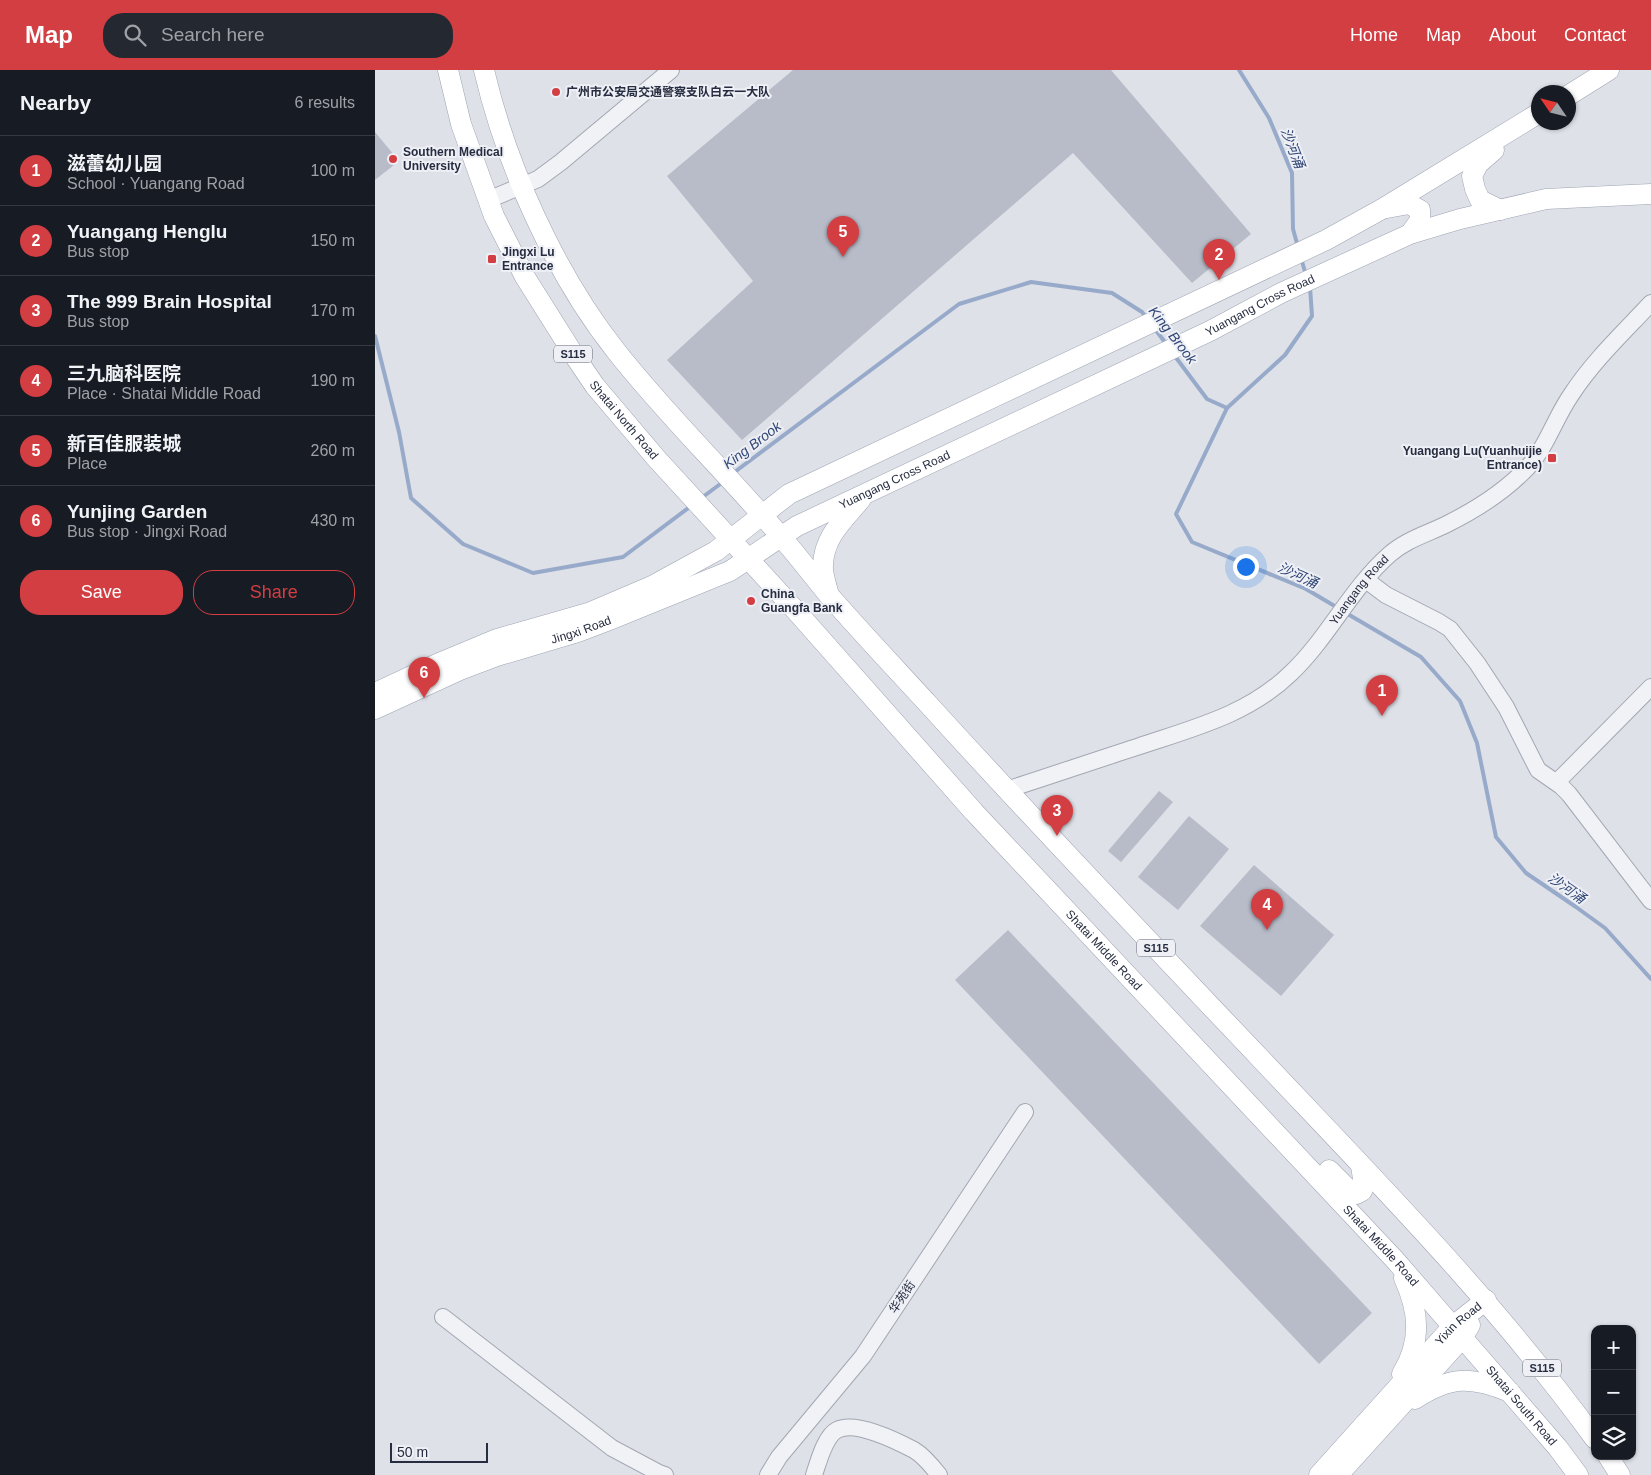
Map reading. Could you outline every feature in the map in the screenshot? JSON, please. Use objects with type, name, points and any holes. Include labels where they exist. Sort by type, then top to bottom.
[{"type":"main road","name":"Shatai North Road","points":[[448,70],[461,124],[488,200],[525,278],[576,358],[615,410],[749,560]]},
{"type":"main road","name":"S115","points":[[484,70],[504,138],[545,238],[589,312],[615,350],[711,461],[761,514],[828,594],[1006,790],[1486,1300],[1539,1364],[1591,1433]]},
{"type":"main road","points":[[1576,91],[1609,70]]},
{"type":"main road","points":[[761,514],[789,494],[1326,240],[1382,209],[1531,118]]},
{"type":"main road","points":[[1500,210],[1480,200],[1472,176],[1478,164],[1531,119]]},
{"type":"main road","name":"Yuangang Cross Road","points":[[781,537],[797,526],[867,492],[932,464],[1210,331],[1281,293],[1410,234],[1460,219],[1546,199],[1651,194]]},
{"type":"main road","points":[[1382,209],[1409,204],[1420,210],[1420,220],[1410,234]]},
{"type":"main road","points":[[932,464],[921,458],[917,453],[918,448],[950,419]]},
{"type":"main road","points":[[828,594],[823,566],[825,545],[838,524],[867,492]]},
{"type":"main road","name":"Jingxi Road","points":[[375,693],[497,639],[591,612],[618,602],[685,569],[716,551],[761,514]]},
{"type":"main road","name":"Jingxi Road","points":[[375,708],[460,670],[497,656],[577,632],[730,571],[781,537]]},
{"type":"main road","name":"Shatai Middle Road","points":[[749,560],[974,812],[1395,1260],[1458,1331]]},
{"type":"main road","points":[[1294,1152],[1320,1162],[1349,1190],[1356,1194],[1362,1191],[1364,1186],[1361,1165]]},
{"type":"main road","points":[[1390,1406],[1410,1357],[1417,1330],[1414,1305],[1395,1260]]},
{"type":"main road","name":"Yixin Road","points":[[1319,1475],[1390,1406],[1486,1300]]},
{"type":"main road","name":"Shatai South Road","points":[[1458,1331],[1559,1448],[1578,1475]]},
{"type":"main road","points":[[1390,1406],[1448,1382],[1462,1380],[1481,1382],[1498,1387],[1511,1393],[1520,1403]]},
{"type":"main road","name":"Yixin Road","points":[[1338,1475],[1390,1406]]},
{"type":"main road","points":[[1610,1460],[1620,1475]]},
{"type":"street","points":[[488,200],[537,179],[561,162],[671,70]]},
{"type":"street","name":"Yuangang Road","points":[[1006,790],[1204,725],[1244,708],[1262,697],[1292,673],[1361,586],[1391,553],[1402,545],[1467,513],[1509,484],[1528,466],[1542,447],[1560,411],[1580,381],[1610,346],[1651,304]]},
{"type":"street","points":[[1361,586],[1439,622],[1450,630],[1477,663],[1507,707],[1538,770],[1557,782],[1569,794],[1651,901]]},
{"type":"street","points":[[1557,782],[1651,687]]},
{"type":"street","name":"华苑街","points":[[768,1475],[779,1457],[863,1356],[1025,1112]]},
{"type":"street","points":[[443,1317],[612,1448],[665,1475]]},
{"type":"street","points":[[815,1475],[821,1454],[831,1436],[836,1430],[845,1428],[867,1429],[915,1451],[939,1475]]},
{"type":"building","points":[[793,70],[1111,70],[1251,234],[1192,283],[1073,153],[742,440],[667,360],[753,281],[667,176]]},
{"type":"building","points":[[375,132],[399,161],[375,180]]},
{"type":"building","points":[[1159,791],[1173,802],[1121,862],[1108,851]]},
{"type":"building","points":[[1189,816],[1229,849],[1178,910],[1138,877]]},
{"type":"building","points":[[1254,865],[1334,935],[1281,996],[1200,926]]},
{"type":"building","points":[[1008,930],[1372,1313],[1319,1364],[955,980]]},
{"type":"waterway","name":"沙河涌","points":[[1239,70],[1269,118],[1292,173],[1293,229],[1298,247]]},
{"type":"waterway","name":"沙河涌","points":[[1301,258],[1306,275]]},
{"type":"waterway","name":"King Brook","points":[[732,474],[959,304],[1031,282],[1112,293],[1142,312],[1146,317]]},
{"type":"waterway","name":"沙河涌","points":[[1310,287],[1312,316],[1285,355],[1227,408],[1176,514],[1192,542],[1306,589],[1338,608]]},
{"type":"waterway","name":"King Brook","points":[[1155,329],[1167,345]]},
{"type":"waterway","name":"King Brook","points":[[375,336],[399,432],[411,498],[463,544],[533,573],[623,557],[691,506]]},
{"type":"waterway","name":"King Brook","points":[[1174,355],[1207,399],[1227,408]]},
{"type":"waterway","name":"King Brook","points":[[700,499],[723,482]]},
{"type":"waterway","name":"沙河涌","points":[[1346,613],[1421,657],[1460,701],[1477,743],[1496,837],[1526,873],[1605,928],[1651,979]]},
{"type":"place","name":"广州市公安局交通警察支队白云一大队","points":[[556,92]]},
{"type":"place","name":"Southern Medical University","points":[[393,159]]},
{"type":"place","name":"新百佳服装城","points":[[843,257]]},
{"type":"place","name":"Jingxi Lu Entrance","points":[[492,259]]},
{"type":"place","name":"Yuangang Henglu","points":[[1219,280]]},
{"type":"place","name":"Yuangang Lu(Yuanhuijie Entrance)","points":[[1552,458]]},
{"type":"place","name":"China Guangfa Bank","points":[[751,601]]},
{"type":"place","name":"Yunjing Garden","points":[[424,698]]},
{"type":"place","name":"滋蕾幼儿园","points":[[1382,716]]},
{"type":"place","name":"The 999 Brain Hospital","points":[[1057,836]]},
{"type":"place","name":"三九脑科医院","points":[[1267,930]]}]
